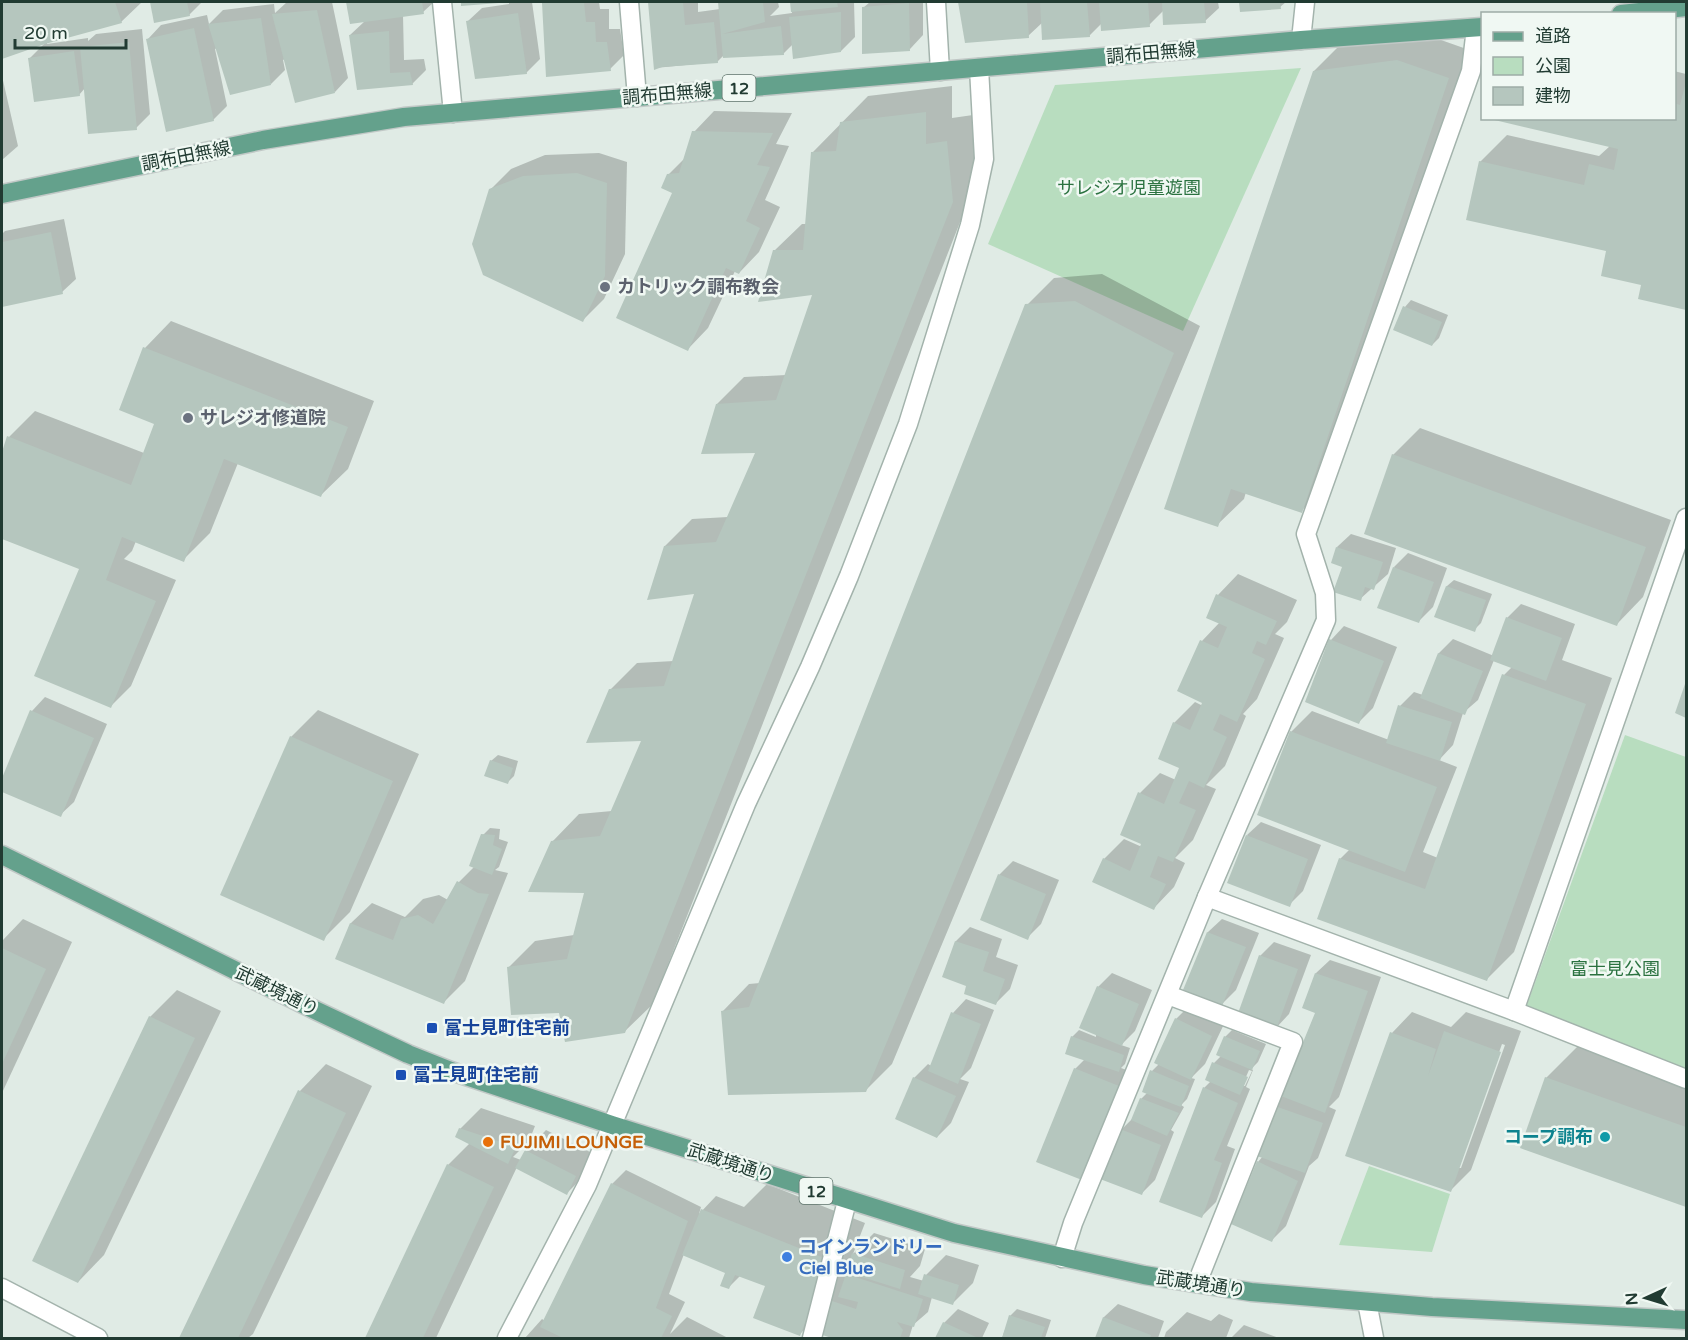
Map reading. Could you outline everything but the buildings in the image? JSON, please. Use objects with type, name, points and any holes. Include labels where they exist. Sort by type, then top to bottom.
[{"type":"main road","points":[[1640,12],[1686,7]]},
{"type":"main road","name":"調布田無線","points":[[2,194],[298,133],[453,112],[1479,27]]},
{"type":"main road","name":"武蔵境通り","points":[[2,855],[408,1054],[612,1125],[954,1233],[1144,1275],[1251,1292],[1367,1302],[1686,1320]]},
{"type":"street","points":[[442,2],[453,112]]},
{"type":"street","points":[[629,2],[637,97]]},
{"type":"street","points":[[936,2],[940,71]]},
{"type":"street","points":[[1301,40],[1305,2]]},
{"type":"street","points":[[1062,1258],[1073,1223],[1207,897],[1326,620],[1326,594],[1306,534],[1472,71],[1479,27]]},
{"type":"street","points":[[507,1338],[587,1185],[746,804],[810,667],[849,576],[908,424],[970,225],[984,159],[979,68]]},
{"type":"street","points":[[1514,1011],[1686,518]]},
{"type":"street","points":[[1207,897],[1514,1011],[1686,1078]]},
{"type":"street","points":[[1168,995],[1293,1042],[1197,1283]]},
{"type":"street","points":[[812,1338],[847,1201]]},
{"type":"street","points":[[2,1288],[98,1338]]},
{"type":"street","points":[[1367,1302],[1374,1338]]},
{"type":"green space","name":"サレジオ児童遊園","points":[[1301,68],[1183,331],[988,244],[1055,85]]},
{"type":"green space","name":"富士見公園","points":[[1625,735],[1686,757],[1686,1069],[1524,1013]]},
{"type":"green space","points":[[1369,1166],[1450,1194],[1432,1252],[1339,1245]]},
{"type":"place","name":"カトリック調布教会","points":[[605,287]]},
{"type":"place","name":"サレジオ修道院","points":[[188,418]]},
{"type":"place","name":"富士見町住宅前","points":[[432,1028]]},
{"type":"place","name":"冨士見町住宅前","points":[[401,1075]]},
{"type":"place","name":"コープ調布","points":[[1605,1137]]},
{"type":"place","name":"FUJIMI LOUNGE","points":[[488,1142]]},
{"type":"place","name":"コインランドリー Ciel Blue","points":[[787,1257]]}]
